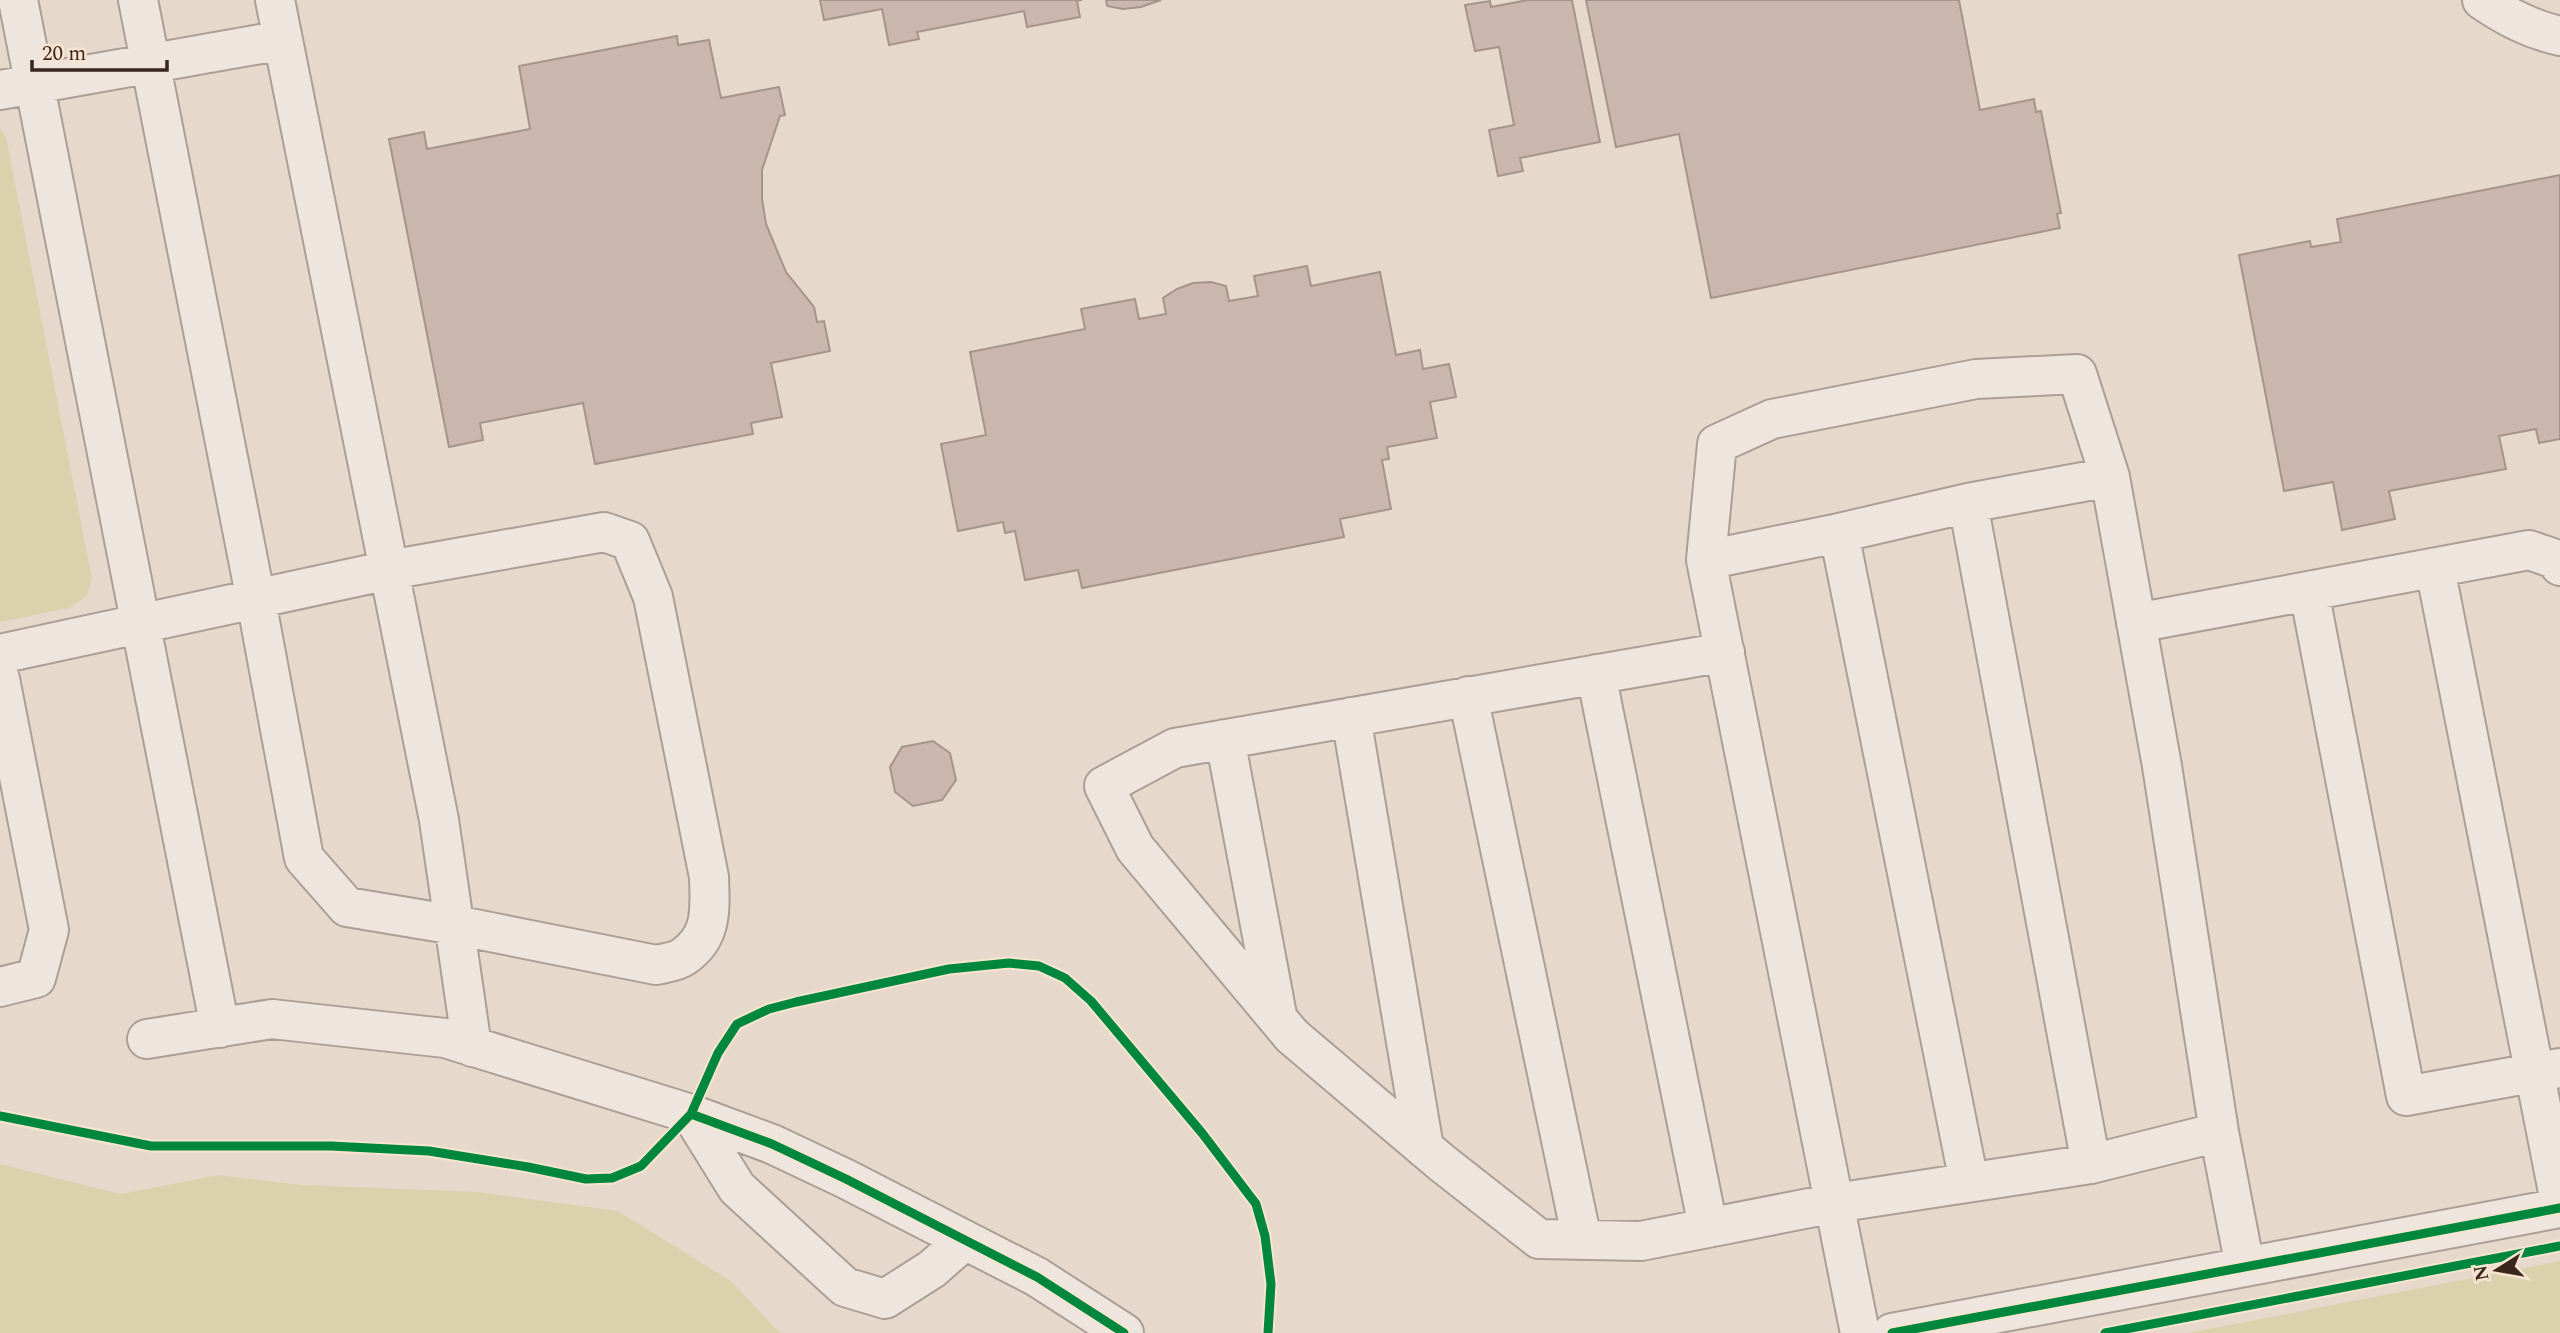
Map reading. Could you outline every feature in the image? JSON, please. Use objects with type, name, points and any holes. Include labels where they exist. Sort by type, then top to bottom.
[{"type":"street","points":[[18,0],[17,87],[140,625],[220,1028]]},
{"type":"street","points":[[0,654],[256,600],[389,570],[604,532],[630,541],[653,597],[709,877],[710,917],[701,939],[681,958],[656,965],[455,925],[348,907],[304,858],[256,600],[138,0]]},
{"type":"street","points":[[275,0],[439,820],[472,1047]]},
{"type":"street","points":[[2482,0],[2534,30],[2560,36]]},
{"type":"street","points":[[17,87],[283,40]]},
{"type":"street","points":[[1860,1333],[1706,560],[1717,444],[1772,419],[1976,379],[2077,374],[2110,477],[2162,766],[2219,1132],[2245,1267]]},
{"type":"street","points":[[1706,560],[1968,503],[2110,477]]},
{"type":"street","points":[[1968,503],[2091,1164]]},
{"type":"street","points":[[1839,533],[1969,1182]]},
{"type":"street","points":[[2136,623],[2529,550],[2556,559],[2560,566]]},
{"type":"street","points":[[2435,568],[2547,1070],[2560,1202]]},
{"type":"street","points":[[2309,591],[2406,1096],[2547,1070]]},
{"type":"street","points":[[1725,652],[1175,748],[1104,786],[1135,848],[1292,1036],[1424,1148],[1539,1238],[1641,1241],[1835,1203],[2091,1164],[2219,1132]]},
{"type":"street","points":[[1596,674],[1708,1227]]},
{"type":"street","points":[[0,679],[50,930],[36,978],[0,987]]},
{"type":"street","points":[[1468,696],[1582,1240]]},
{"type":"street","points":[[1352,717],[1424,1148]]},
{"type":"street","points":[[1225,739],[1278,1019]]},
{"type":"street","points":[[147,1039],[272,1019],[445,1038],[691,1114],[772,1144],[1037,1277],[1124,1333]]},
{"type":"street","points":[[691,1114],[737,1188],[845,1287],[885,1300],[932,1269],[965,1240]]},
{"type":"street","points":[[1892,1333],[2560,1208]]},
{"type":"shaded area","points":[[0,128],[6,137],[92,579],[87,596],[69,608],[0,622]]},
{"type":"shaded area","points":[[0,1164],[121,1194],[218,1175],[301,1185],[479,1192],[618,1211],[731,1281],[780,1333],[0,1333]]},
{"type":"shaded area","points":[[2560,1261],[2560,1333],[2188,1333]]},
{"type":"building","points":[[820,0],[1082,0],[1077,1],[1080,17],[1027,27],[1024,11],[917,32],[919,39],[889,45],[882,9],[824,20]]},
{"type":"building","points":[[1106,0],[1161,0],[1141,7],[1123,9],[1107,6]]},
{"type":"building","points":[[1528,0],[1572,0],[1600,142],[1520,158],[1523,171],[1498,176],[1489,130],[1514,125],[1499,47],[1475,51],[1465,5],[1490,1],[1491,7]]},
{"type":"building","points":[[1586,0],[1959,0],[1980,110],[2034,99],[2036,112],[2041,111],[2061,213],[2057,214],[2060,228],[1711,298],[1679,134],[1616,147]]},
{"type":"building","points":[[677,36],[678,45],[709,40],[721,98],[779,87],[785,115],[780,116],[762,170],[762,199],[766,224],[786,272],[814,307],[817,322],[824,321],[830,351],[771,363],[782,417],[751,423],[753,434],[595,464],[583,403],[480,423],[483,440],[449,447],[389,139],[424,132],[427,149],[530,129],[519,66]]},
{"type":"building","points":[[2560,175],[2560,439],[2539,443],[2536,429],[2499,436],[2506,469],[2389,491],[2395,519],[2342,530],[2333,482],[2284,491],[2239,255],[2310,241],[2311,247],[2341,242],[2337,219]]},
{"type":"building","points":[[1307,266],[1311,286],[1380,272],[1396,355],[1420,350],[1423,369],[1449,364],[1456,397],[1430,402],[1437,438],[1387,447],[1389,459],[1382,460],[1391,509],[1340,519],[1344,537],[1082,588],[1078,570],[1025,580],[1015,531],[1005,533],[1003,522],[958,531],[941,444],[986,435],[970,352],[1085,329],[1081,309],[1135,299],[1139,319],[1166,314],[1163,298],[1193,283],[1211,282],[1226,286],[1229,301],[1258,296],[1254,276]]},
{"type":"building","points":[[933,741],[950,753],[956,780],[942,800],[913,806],[895,792],[890,767],[902,747]]},
{"type":"cycle path","points":[[0,1116],[151,1146],[331,1146],[429,1151],[586,1179],[612,1178],[641,1166],[691,1114],[718,1053],[737,1024],[769,1009],[949,969],[1009,963],[1039,966],[1065,978],[1091,1001],[1202,1133],[1256,1204],[1265,1236],[1271,1284],[1268,1333]]},
{"type":"cycle path","points":[[691,1114],[772,1144],[846,1179],[1037,1277],[1124,1333]]},
{"type":"cycle path","points":[[1892,1333],[2560,1208]]},
{"type":"cycle path","points":[[2105,1333],[2560,1246]]}]
